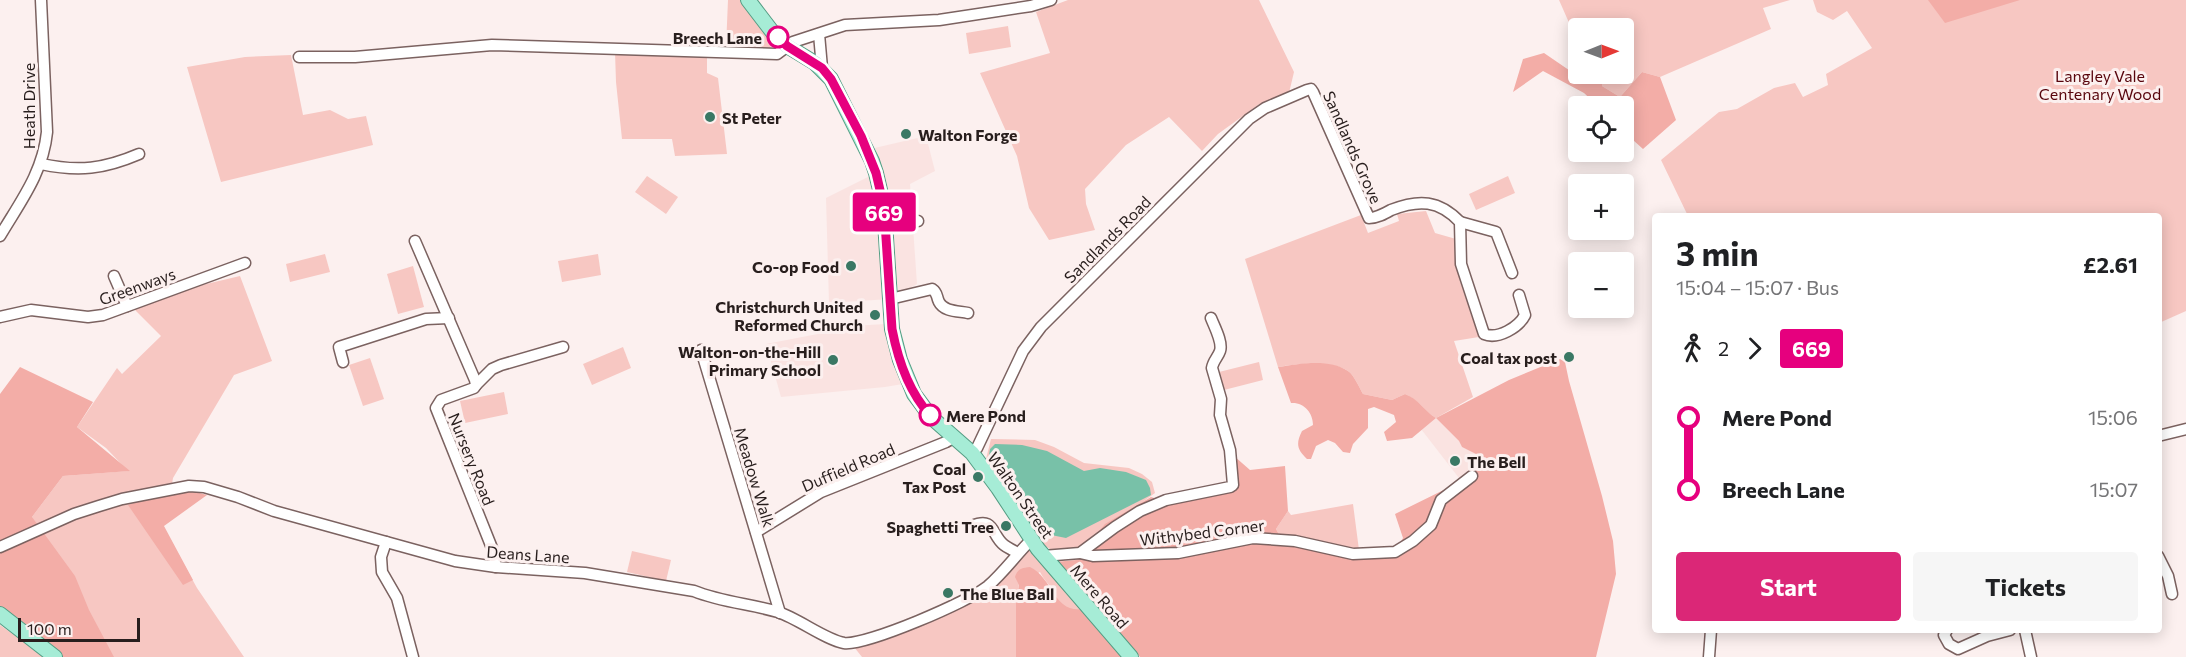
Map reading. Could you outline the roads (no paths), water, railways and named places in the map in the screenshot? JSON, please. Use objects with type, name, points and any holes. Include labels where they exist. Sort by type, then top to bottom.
[{"type":"main road","name":"Walton Street","points":[[748,0],[774,34],[787,46],[822,68],[831,79],[861,136],[876,173],[885,224],[892,329],[907,380],[921,405],[972,453],[1043,556]]},
{"type":"main road","name":"Mere Road","points":[[1043,556],[1131,657]]},
{"type":"main road","points":[[0,614],[55,657]]},
{"type":"street","name":"Heath Drive","points":[[1,231],[34,180],[45,150],[47,132],[42,0]]},
{"type":"street","points":[[299,57],[355,57],[484,45],[777,54],[793,42],[845,25],[939,20],[1031,6],[1051,0]]},
{"type":"street","points":[[819,34],[822,68]]},
{"type":"street","name":"Sandlands Grove","points":[[1311,89],[1367,216],[1372,219],[1394,209],[1420,203],[1450,211],[1460,222]]},
{"type":"street","name":"Sandlands Road","points":[[972,453],[977,448],[1023,351],[1041,327],[1249,119],[1265,108],[1311,89]]},
{"type":"street","points":[[41,164],[83,169],[120,162],[139,154]]},
{"type":"street","points":[[885,224],[918,221]]},
{"type":"street","points":[[1512,273],[1496,232],[1460,222],[1460,254],[1463,274],[1484,334],[1491,336],[1512,329],[1523,319],[1525,315],[1519,295]]},
{"type":"street","points":[[415,241],[450,318],[476,385]]},
{"type":"street","name":"Greenways","points":[[0,317],[31,310],[88,317],[103,315],[245,263]]},
{"type":"street","points":[[114,276],[127,306]]},
{"type":"street","points":[[890,299],[932,289],[937,292],[940,305],[945,309],[969,313]]},
{"type":"street","points":[[343,362],[339,348],[426,319],[450,318]]},
{"type":"street","name":"Withybed Corner","points":[[1080,554],[1115,526],[1140,511],[1166,500],[1233,485],[1228,441],[1220,415],[1221,399],[1212,368],[1212,363],[1221,345],[1211,318]]},
{"type":"street","name":"Nursery Road","points":[[496,567],[492,548],[436,408],[441,400],[474,388],[492,369],[563,347]]},
{"type":"street","name":"Meadow Walk","points":[[701,350],[780,613]]},
{"type":"street","points":[[2162,435],[2186,429]]},
{"type":"street","name":"Duffield Road","points":[[756,532],[821,492],[931,449],[955,437]]},
{"type":"street","name":"Withybed Corner","points":[[1043,556],[1178,553],[1252,538],[1295,541],[1353,554],[1395,552],[1413,541],[1431,525],[1441,500],[1472,476]]},
{"type":"street","name":"Deans Lane","points":[[0,547],[74,514],[122,499],[189,486],[204,487],[274,511],[455,561],[496,567],[585,573],[661,584],[780,613],[835,640],[846,643],[902,627],[971,597],[1001,573],[1031,540]]},
{"type":"street","points":[[972,526],[983,522],[988,524],[1005,545],[1017,553]]},
{"type":"street","points":[[386,542],[381,557],[382,572],[397,598],[413,657]]},
{"type":"street","points":[[2162,564],[2168,576],[2172,594]]},
{"type":"street","points":[[1708,657],[1711,633]]},
{"type":"street","points":[[1945,633],[1949,644],[1958,649],[1984,633]]},
{"type":"street","points":[[2026,633],[2031,657]]},
{"type":"place","name":"Breech Lane","points":[[778,37]]},
{"type":"place","name":"St Peter","points":[[710,117]]},
{"type":"place","name":"Walton Forge","points":[[906,134]]},
{"type":"place","name":"Co-op Food","points":[[851,266]]},
{"type":"place","name":"Christchurch United Reformed Church","points":[[875,315]]},
{"type":"place","name":"Coal tax post","points":[[1569,357]]},
{"type":"place","name":"Walton-on-the-Hill Primary School","points":[[833,360]]},
{"type":"place","name":"Mere Pond","points":[[930,415]]},
{"type":"place","name":"The Bell","points":[[1455,461]]},
{"type":"place","name":"Coal Tax Post","points":[[978,477]]},
{"type":"place","name":"Spaghetti Tree","points":[[1006,526]]},
{"type":"place","name":"The Blue Ball","points":[[948,593]]},
{"type":"park label","name":"Langley Vale Centenary Wood","points":[[2100,84]]}]
